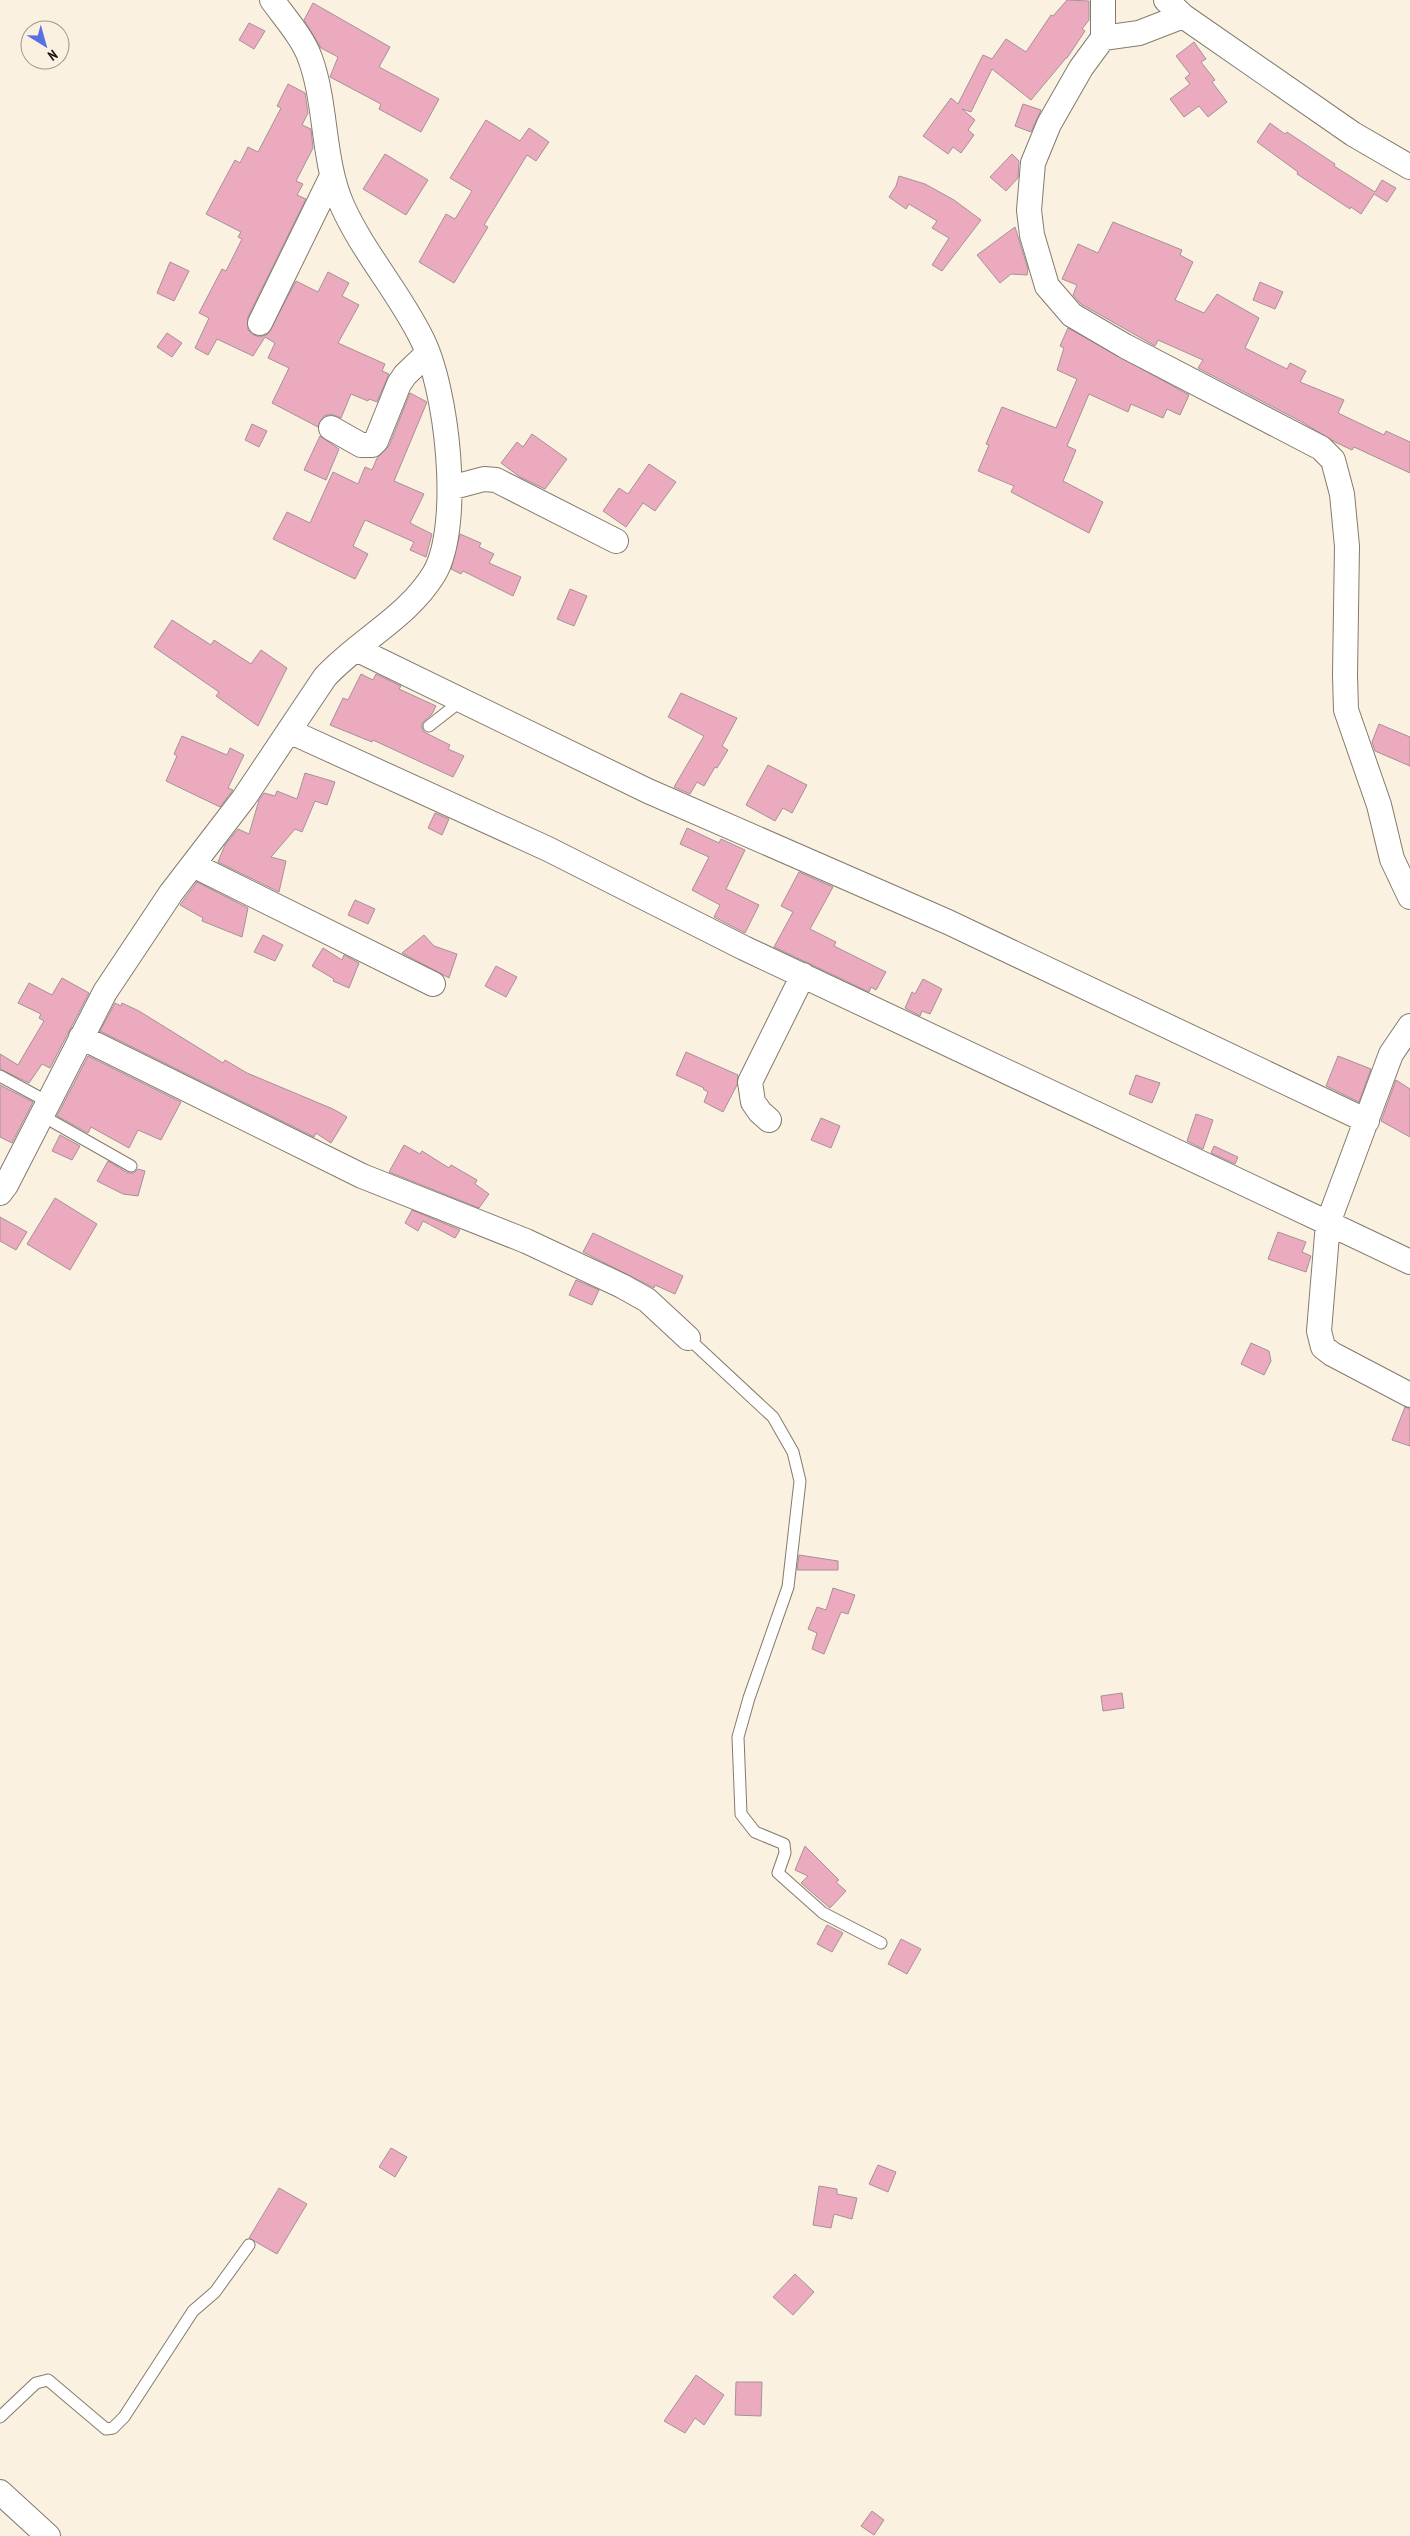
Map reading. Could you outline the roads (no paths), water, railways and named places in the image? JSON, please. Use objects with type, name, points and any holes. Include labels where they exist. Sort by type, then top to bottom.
[{"type":"street","points":[[0,1193],[105,992],[141,938],[244,798],[325,676],[356,649],[392,622],[417,596],[435,573],[447,535],[450,488],[437,379],[428,353],[400,299],[369,254],[347,214],[332,176],[310,58],[272,0]]},
{"type":"street","points":[[1103,0],[1103,38],[1081,68],[1048,124],[1033,163],[1029,210],[1039,265],[1047,286],[1072,315],[1125,346],[1321,448],[1333,460],[1342,494],[1347,546],[1344,675],[1346,710],[1379,805],[1392,858],[1410,897]]},
{"type":"street","points":[[1166,0],[1183,16],[1353,134],[1410,167]]},
{"type":"street","points":[[1103,38],[1139,33],[1183,16]]},
{"type":"street","points":[[260,323],[332,176]]},
{"type":"street","points":[[331,428],[361,445],[372,445],[376,442],[399,384],[405,375],[428,353]]},
{"type":"street","points":[[450,488],[484,479],[496,480],[616,541]]},
{"type":"street","points":[[356,649],[648,791],[948,922],[1367,1121]]},
{"type":"street","points":[[289,731],[548,849],[679,916],[1410,1262]]},
{"type":"street","points":[[193,865],[433,984]]},
{"type":"street","points":[[769,1120],[753,1102],[750,1082],[803,975]]},
{"type":"street","points":[[1410,1026],[1391,1054],[1328,1223],[1320,1289],[1318,1331],[1321,1342],[1332,1354],[1410,1395]]},
{"type":"street","points":[[81,1037],[362,1176],[526,1241],[622,1286],[647,1300],[688,1338]]},
{"type":"street","points":[[0,2492],[48,2536]]},
{"type":"lane","points":[[429,726],[461,701]]},
{"type":"lane","points":[[0,1076],[44,1109],[131,1166]]},
{"type":"lane","points":[[688,1338],[773,1417],[793,1452],[800,1482],[788,1587],[748,1698],[738,1737],[741,1814],[756,1832],[784,1844],[785,1853],[778,1873],[823,1913],[881,1943]]},
{"type":"lane","points":[[0,2416],[36,2383],[48,2380],[106,2428],[113,2428],[124,2418],[193,2312],[215,2292],[250,2245]]}]
